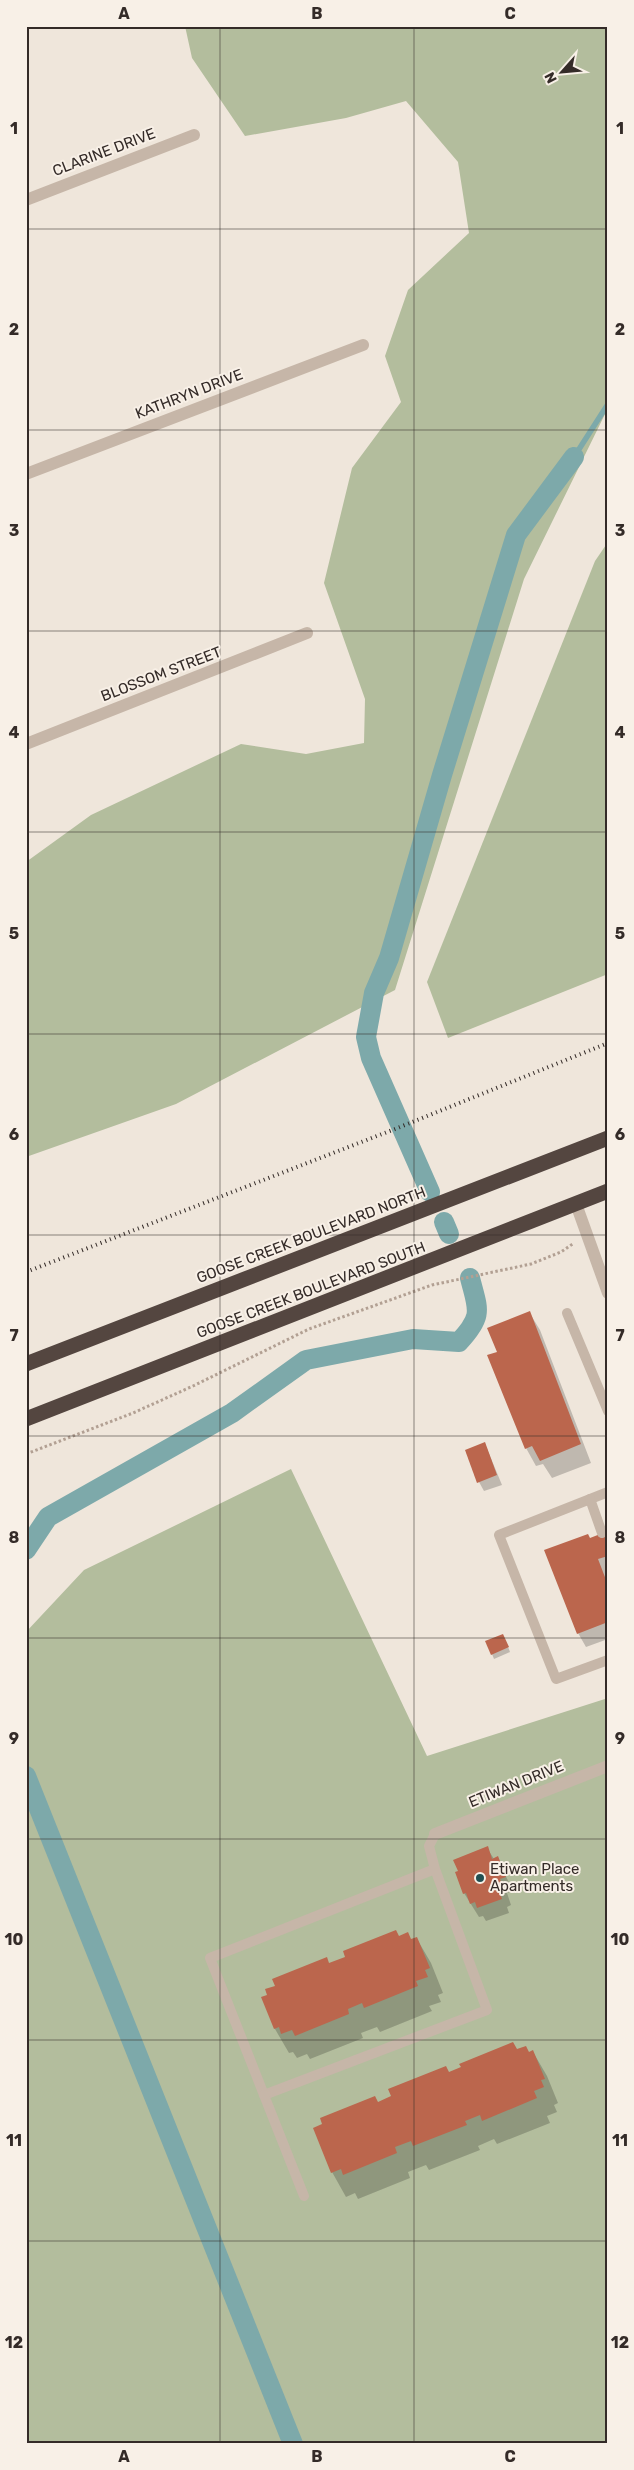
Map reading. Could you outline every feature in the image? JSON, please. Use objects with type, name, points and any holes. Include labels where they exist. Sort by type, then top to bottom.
[{"type":"highway","name":"GOOSE CREEK BOULEVARD NORTH","points":[[26,1364],[608,1138]]},
{"type":"highway","name":"GOOSE CREEK BOULEVARD SOUTH","points":[[26,1420],[608,1192]]},
{"type":"street","name":"CLARINE DRIVE","points":[[26,200],[194,135]]},
{"type":"street","name":"KATHRYN DRIVE","points":[[26,474],[363,345]]},
{"type":"street","name":"BLOSSOM STREET","points":[[26,744],[307,633]]},
{"type":"street","points":[[576,1204],[608,1293]]},
{"type":"street","name":"ETIWAN DRIVE","points":[[435,1834],[608,1766]]},
{"type":"lane","points":[[567,1313],[608,1411]]},
{"type":"lane","points":[[608,1492],[499,1536],[556,1679],[608,1660]]},
{"type":"lane","points":[[590,1499],[602,1533]]},
{"type":"lane","points":[[264,2095],[486,2010],[435,1869],[429,1846],[435,1834]]},
{"type":"lane","points":[[304,2196],[210,1958],[435,1869]]},
{"type":"path","points":[[26,1454],[133,1413],[185,1390],[309,1329],[432,1285],[510,1269],[561,1252],[586,1236]]},
{"type":"green space","points":[[185,26],[608,26],[608,408],[524,579],[395,990],[176,1104],[26,1157],[26,862],[91,815],[241,744],[306,754],[364,743],[365,699],[324,583],[352,468],[401,402],[385,356],[408,290],[469,233],[458,162],[406,101],[346,118],[245,136],[192,58]]},
{"type":"green space","points":[[608,542],[608,974],[448,1038],[427,982],[595,561]]},
{"type":"green space","points":[[291,1469],[427,1756],[608,1698],[608,2444],[26,2444],[26,1632],[84,1570]]},
{"type":"building","points":[[530,1311],[581,1444],[540,1461],[532,1446],[525,1449],[487,1355],[497,1352],[487,1328]]},
{"type":"building","points":[[485,1442],[497,1475],[477,1483],[465,1450]]},
{"type":"building","points":[[608,1531],[608,1556],[598,1559],[608,1585],[608,1622],[577,1634],[544,1550],[588,1534],[590,1538]]},
{"type":"building","points":[[503,1634],[509,1647],[491,1655],[485,1641]]},
{"type":"building","name":"Etiwan Place Apartments","points":[[488,1846],[492,1859],[498,1856],[506,1877],[500,1879],[504,1891],[500,1893],[502,1899],[477,1908],[475,1902],[470,1904],[466,1893],[463,1894],[455,1872],[458,1871],[453,1860]]},
{"type":"building","points":[[396,1930],[399,1936],[408,1932],[411,1939],[417,1937],[430,1968],[425,1970],[428,1977],[416,1981],[418,1986],[364,2008],[362,2003],[348,2009],[349,2014],[295,2036],[292,2030],[281,2034],[279,2027],[274,2029],[261,1997],[267,1995],[265,1989],[275,1986],[272,1979],[327,1957],[329,1963],[345,1957],[343,1951]]},
{"type":"building","points":[[513,2042],[517,2049],[526,2046],[529,2052],[533,2050],[545,2079],[541,2080],[544,2087],[534,2091],[537,2098],[482,2121],[480,2115],[465,2121],[467,2125],[413,2146],[411,2141],[395,2147],[397,2153],[343,2175],[341,2169],[331,2173],[313,2128],[322,2124],[320,2118],[375,2096],[378,2102],[391,2096],[388,2089],[446,2066],[449,2072],[461,2067],[459,2064]]},
{"type":"waterway","points":[[574,457],[608,404]]},
{"type":"waterway","points":[[430,1192],[371,1058],[366,1037],[374,993],[389,958],[442,775],[516,535],[574,457]]},
{"type":"waterway","points":[[444,1222],[449,1234]]},
{"type":"waterway","points":[[26,1550],[48,1517],[232,1413],[306,1360],[413,1339],[459,1342],[476,1318],[477,1305],[470,1278]]},
{"type":"waterway","points":[[26,1776],[293,2444]]},
{"type":"railway","points":[[26,1272],[395,1129],[608,1043]]},
{"type":"place","name":"Etiwan Place Apartments","points":[[480,1878]]}]
